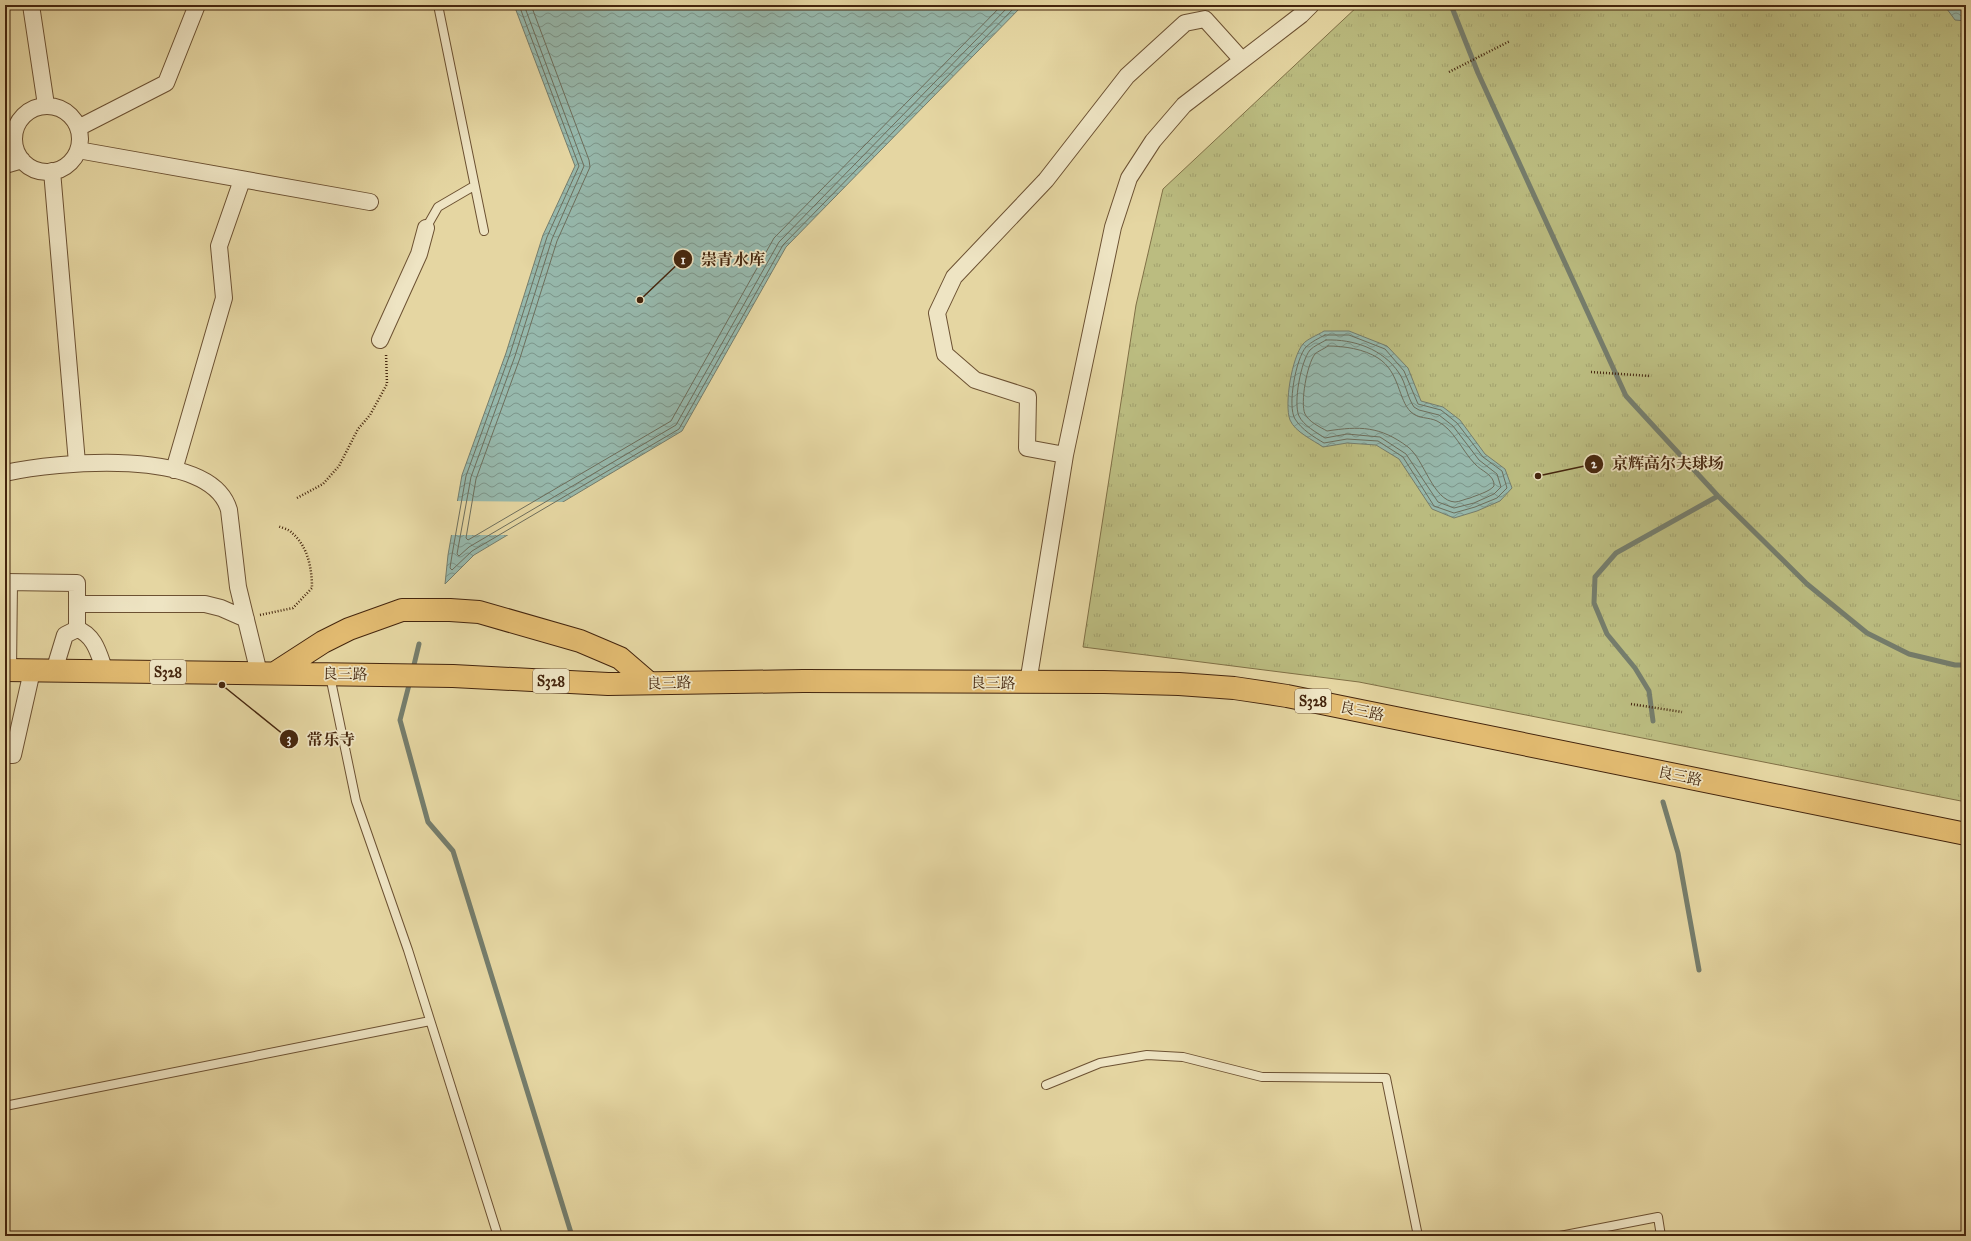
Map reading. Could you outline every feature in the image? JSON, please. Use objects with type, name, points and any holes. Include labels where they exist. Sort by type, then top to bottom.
[{"type":"main road","points":[[267,673],[349,629],[402,610],[450,610],[478,612],[580,641],[620,658],[649,683]]},
{"type":"main road","name":"良三路","points":[[7,670],[453,676],[608,684],[803,680],[1179,684],[1234,688],[1287,696],[1966,834]]},
{"type":"street","points":[[31,5],[46,106]]},
{"type":"street","points":[[78,128],[166,82],[197,5]]},
{"type":"street","points":[[1028,683],[1065,455],[1113,227],[1129,178],[1153,141],[1184,105],[1301,15],[1311,5]]},
{"type":"street","points":[[1065,455],[1027,448],[1028,397],[975,380],[945,354],[936,312],[954,277],[1046,180],[1127,76],[1185,23],[1205,19],[1242,60]]},
{"type":"street","points":[[46,106],[56,107],[66,111],[73,118],[78,128],[80,139],[78,150],[72,160],[63,168],[52,171],[41,171],[30,168],[22,160],[9,139],[19,120],[26,112],[46,106]]},
{"type":"street","points":[[78,150],[370,202]]},
{"type":"street","points":[[5,165],[22,160]]},
{"type":"street","points":[[52,171],[77,463]]},
{"type":"street","points":[[174,470],[224,298],[219,246],[242,180]]},
{"type":"street","points":[[380,340],[419,254],[426,228]]},
{"type":"street","points":[[5,473],[77,463],[132,464],[188,473],[200,478],[220,491],[226,500],[238,587],[246,619],[267,673]]},
{"type":"street","points":[[7,670],[7,582],[77,582],[77,629]]},
{"type":"street","points":[[77,604],[205,604],[221,608],[246,619]]},
{"type":"street","points":[[54,671],[64,635],[77,629],[82,631],[94,642],[105,671]]},
{"type":"street","points":[[5,755],[13,755],[32,671]]},
{"type":"lane","points":[[438,5],[484,231]]},
{"type":"lane","points":[[426,228],[438,207],[474,186]]},
{"type":"lane","points":[[330,674],[356,801],[408,950],[498,1236]]},
{"type":"lane","points":[[5,1106],[430,1021]]},
{"type":"lane","points":[[1046,1084],[1100,1063],[1147,1055],[1183,1057],[1262,1077],[1386,1078],[1418,1236]]},
{"type":"lane","points":[[1560,1236],[1658,1217],[1661,1236]]},
{"type":"path","points":[[1449,72],[1510,41]]},
{"type":"path","points":[[297,498],[323,484],[339,466],[358,429],[370,415],[387,384],[387,356],[380,340]]},
{"type":"path","points":[[1591,372],[1650,376]]},
{"type":"path","points":[[246,619],[293,608],[312,588],[312,571],[305,549],[292,532],[278,526]]},
{"type":"path","points":[[1631,704],[1682,712]]},
{"type":"green space","points":[[1359,5],[1966,5],[1966,802],[1359,682],[1083,647],[1136,305],[1163,189]]},
{"type":"water","points":[[514,5],[1023,5],[786,247],[682,431],[474,555],[445,584],[448,555],[462,475],[506,353],[543,235],[575,166]]},
{"type":"water","points":[[1944,5],[1966,5],[1966,21],[1955,20]]},
{"type":"water","points":[[1324,331],[1349,331],[1387,346],[1408,368],[1421,401],[1443,407],[1460,420],[1485,454],[1505,469],[1512,488],[1500,501],[1477,511],[1454,518],[1432,509],[1399,459],[1376,445],[1347,443],[1323,447],[1300,432],[1292,424],[1288,413],[1292,370],[1295,359],[1303,344]]},
{"type":"pier","points":[[455,501],[564,502],[564,504],[512,535],[449,535]]},
{"type":"waterway","points":[[1451,5],[1478,73],[1626,396],[1718,496],[1807,584],[1867,633],[1909,654],[1955,665],[1966,665]]},
{"type":"waterway","points":[[1653,721],[1649,691],[1635,668],[1607,634],[1594,603],[1595,577],[1616,553],[1718,496]]},
{"type":"waterway","points":[[413,669],[419,644]]},
{"type":"waterway","points":[[410,681],[400,720],[428,822],[453,851],[572,1236]]},
{"type":"waterway","points":[[1663,802],[1678,853],[1699,970]]},
{"type":"place","name":"崇青水库","points":[[640,300]]},
{"type":"place","name":"京辉高尔夫球场","points":[[1538,476]]},
{"type":"place","name":"常乐寺","points":[[222,685]]}]
